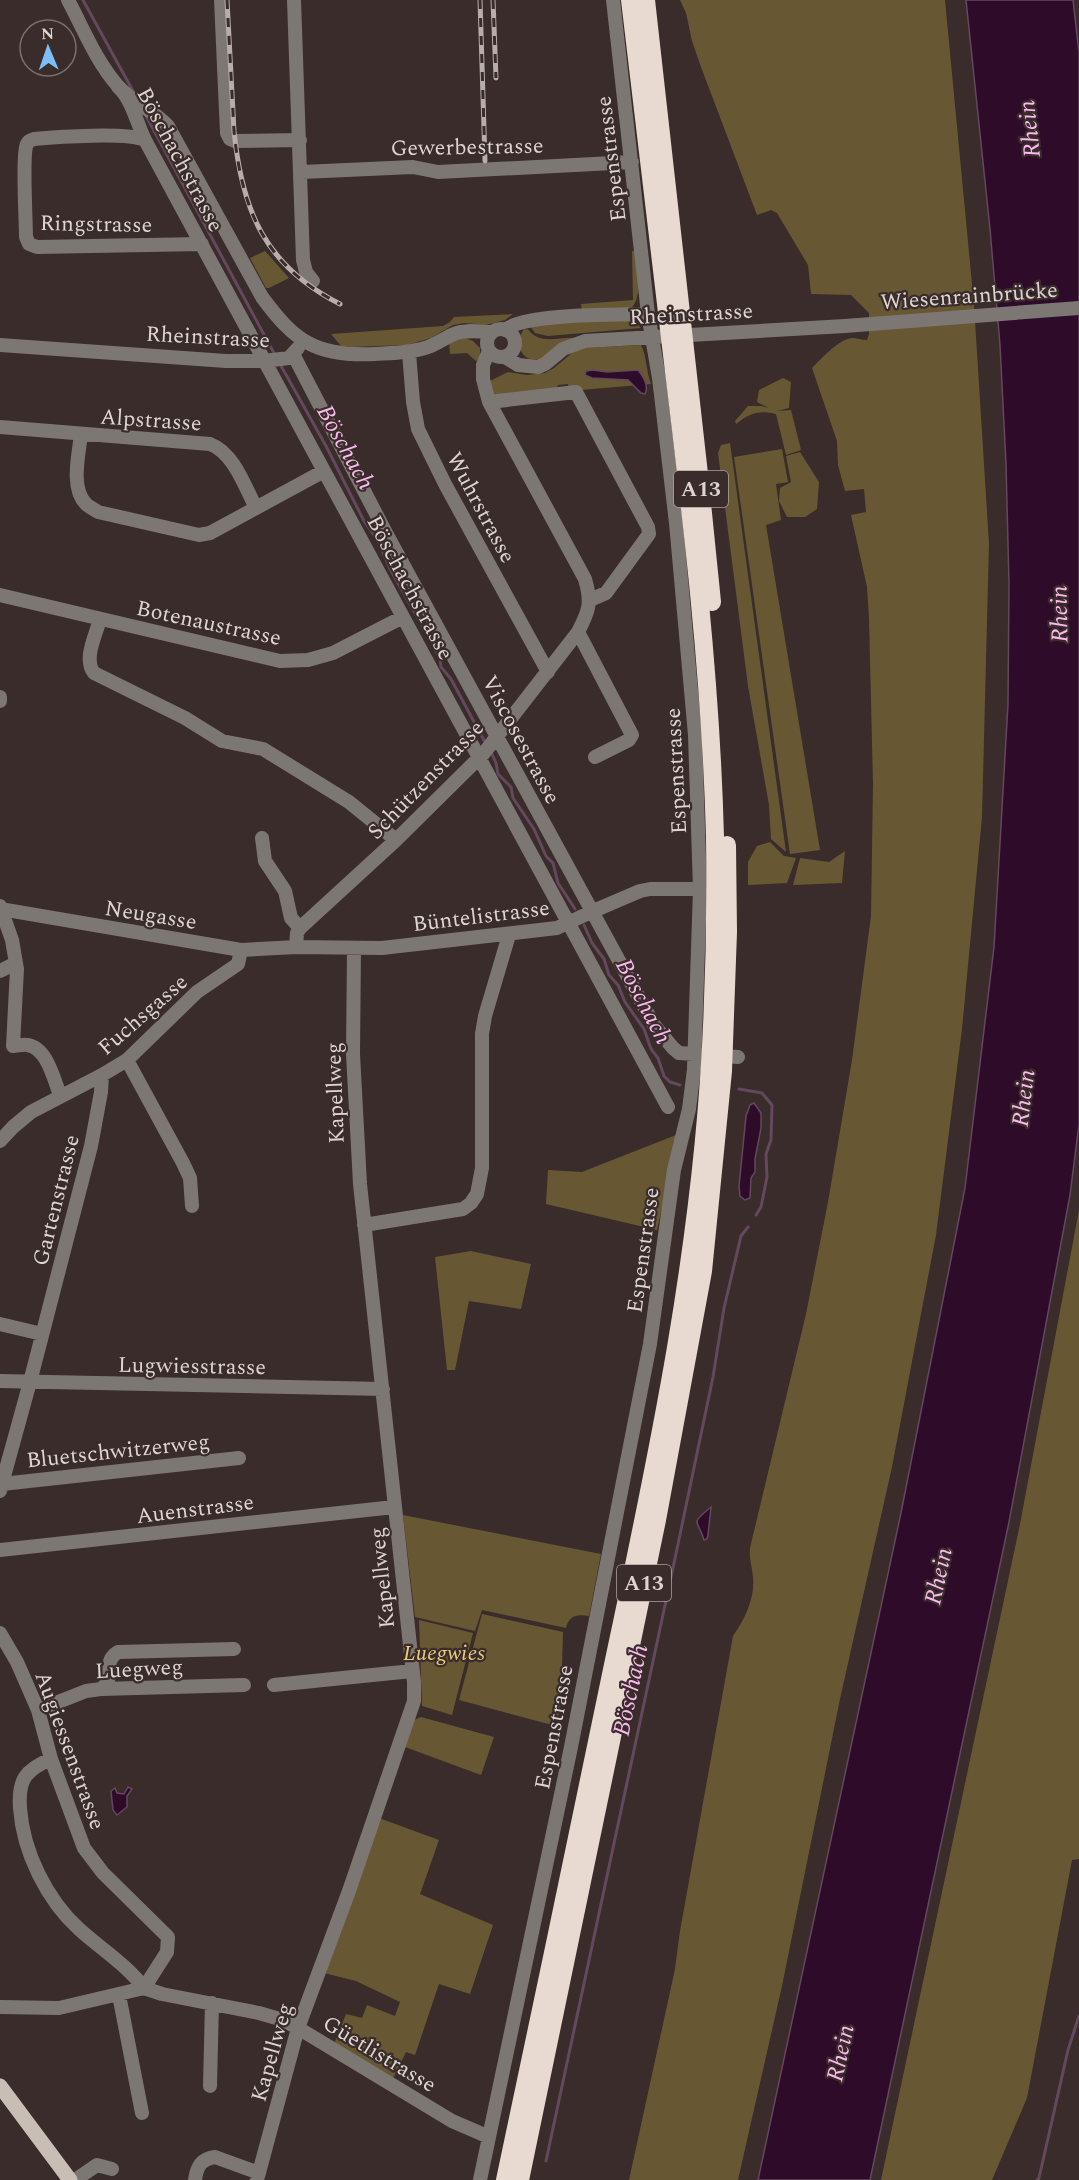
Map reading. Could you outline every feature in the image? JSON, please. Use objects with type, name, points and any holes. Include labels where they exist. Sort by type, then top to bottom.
[{"type":"highway","name":"A13","points":[[505,2180],[665,1412],[689,1274],[707,1105],[712,1028],[715,840],[702,624],[630,0]]},
{"type":"highway","name":"A13","points":[[520,2180],[681,1400],[703,1271],[723,1071],[728,908],[722,729],[699,474],[646,0]]},
{"type":"highway","name":"A13","points":[[497,2180],[598,1704],[614,1661]]},
{"type":"main road","points":[[0,2086],[70,2180]]},
{"type":"street","name":"Böschachstrasse","points":[[68,0],[107,73],[124,91],[168,126],[262,297],[287,328],[303,340]]},
{"type":"street","points":[[221,0],[227,133],[230,139],[235,141],[300,140]]},
{"type":"street","points":[[294,0],[302,172],[303,260],[306,272],[313,280]]},
{"type":"street","name":"Espenstrasse","points":[[480,2180],[571,1747],[650,1344],[674,1170],[689,1108],[694,1069],[700,889],[695,735],[686,617],[659,378],[648,314],[613,0]]},
{"type":"street","name":"Böschachstrasse","points":[[124,91],[145,140],[404,617],[482,755],[568,924],[668,1107]]},
{"type":"street","name":"Ringstrasse","points":[[145,140],[137,137],[95,137],[39,138],[29,141],[26,147],[25,180],[26,237],[29,244],[38,247],[202,244]]},
{"type":"street","name":"Gewerbestrasse","points":[[302,172],[413,167],[438,172],[632,162]]},
{"type":"street","name":"Wiesenrainbrücke","points":[[862,323],[1079,308]]},
{"type":"street","points":[[489,402],[576,392],[648,527],[649,534],[606,593],[590,600],[585,579],[489,402],[484,387],[483,365],[522,322],[536,319],[648,314]]},
{"type":"street","name":"Rheinstrasse","points":[[0,345],[214,360],[267,361],[291,356],[303,340],[324,350],[343,355],[409,352],[429,347],[456,333],[469,332],[501,345],[518,365],[531,366],[545,364],[563,348],[572,344],[591,340],[862,323]]},
{"type":"street","name":"Wuhrstrasse","points":[[409,352],[414,412],[421,436],[548,672]]},
{"type":"street","name":"Viscosestrasse","points":[[291,356],[496,738],[550,836],[563,855],[591,912],[654,1025],[673,1048],[685,1055],[738,1057]]},
{"type":"street","name":"Alpstrasse","points":[[0,427],[191,441],[217,446],[235,468],[256,508]]},
{"type":"street","name":"Alpstrasse","points":[[81,434],[77,481],[79,494],[86,504],[98,512],[199,535],[210,533],[324,471]]},
{"type":"street","name":"Botenaustrasse","points":[[0,595],[280,661],[308,660],[333,653],[404,617]]},
{"type":"street","name":"Schützenstrasse","points":[[300,928],[396,840],[482,755],[578,632],[586,617],[590,600]]},
{"type":"street","points":[[100,620],[89,657],[90,669],[94,674],[185,718],[222,741],[263,749],[349,802],[396,840]]},
{"type":"street","points":[[578,632],[632,735],[629,740],[595,757]]},
{"type":"street","points":[[262,838],[266,861],[285,891],[291,918],[300,928],[296,938],[296,947]]},
{"type":"street","name":"Büntelistrasse","points":[[296,947],[407,946],[557,928],[640,891],[700,889]]},
{"type":"street","points":[[0,908],[12,940],[16,963],[6,1048],[27,1045],[36,1047],[43,1054],[60,1095]]},
{"type":"street","name":"Neugasse","points":[[0,908],[241,950],[296,947]]},
{"type":"street","points":[[364,1225],[463,1209],[477,1194],[482,1168],[482,1034],[509,934]]},
{"type":"street","name":"Kapellweg","points":[[258,2176],[298,2028],[412,1711],[414,1691],[364,1225],[354,1100],[354,948]]},
{"type":"street","name":"Fuchsgasse","points":[[0,1141],[31,1112],[127,1060],[197,992],[235,968],[241,950]]},
{"type":"street","points":[[0,970],[16,963]]},
{"type":"street","points":[[127,1060],[190,1178],[192,1206]]},
{"type":"street","name":"Gartenstrasse","points":[[1,1487],[91,1146],[102,1075]]},
{"type":"street","points":[[0,1324],[42,1334]]},
{"type":"street","name":"Lugwiesstrasse","points":[[0,1381],[382,1389]]},
{"type":"street","name":"Bluetschwitzerweg","points":[[1,1487],[239,1458]]},
{"type":"street","name":"Auenstrasse","points":[[0,1550],[394,1507]]},
{"type":"street","name":"Augiessenstrasse","points":[[0,1633],[17,1662],[38,1710],[51,1759],[84,1848],[103,1873],[168,1937],[167,1952],[144,1988]]},
{"type":"street","points":[[101,1689],[110,1679],[109,1661],[118,1652],[234,1649]]},
{"type":"street","points":[[274,1685],[412,1671]]},
{"type":"street","name":"Luegweg","points":[[38,1710],[86,1691],[101,1689],[244,1685]]},
{"type":"street","points":[[0,2007],[59,2008],[144,1988],[136,1977],[78,1928],[58,1906],[34,1863],[21,1815],[20,1788],[29,1771],[51,1759]]},
{"type":"street","name":"Güetlistrasse","points":[[144,1988],[162,1994],[283,2020],[452,2121],[489,2138]]},
{"type":"street","points":[[119,1995],[142,2112]]},
{"type":"street","points":[[210,2086],[212,2003]]},
{"type":"street","points":[[195,2180],[201,2161],[215,2157],[258,2176]]},
{"type":"street","points":[[75,2180],[97,2165],[112,2169]]},
{"type":"green space","points":[[680,0],[945,0],[974,305],[989,544],[982,817],[962,1029],[936,1235],[892,1467],[840,1699],[782,1986],[738,2180],[629,2180],[675,1969],[733,1636],[751,1600],[753,1577],[750,1548],[806,1314],[828,1202],[852,1060],[871,916],[873,784],[869,618],[867,587],[851,515],[866,512],[864,489],[845,491],[838,465],[837,441],[812,368],[847,339],[867,340],[869,313],[851,295],[811,294],[808,265],[777,213],[771,210],[757,215],[701,67],[686,13]]},
{"type":"green space","points":[[265,251],[289,278],[269,288],[266,288],[250,258]]},
{"type":"green space","points":[[632,251],[637,251],[638,290],[635,303],[631,308],[582,310],[581,304],[633,300]]},
{"type":"green space","points":[[513,314],[505,320],[486,325],[465,323],[453,325],[431,338],[407,345],[341,346],[331,334],[443,326],[454,317]]},
{"type":"green space","points":[[629,320],[641,328],[548,336],[535,333],[530,326],[536,324]]},
{"type":"green space","points":[[525,328],[544,339],[577,338],[548,356],[533,359],[526,357],[519,345]]},
{"type":"green space","points":[[465,338],[473,341],[480,348],[480,358],[476,361],[467,353],[450,354],[449,342]]},
{"type":"green space","points":[[641,345],[651,384],[569,391],[568,384],[558,385],[556,390],[497,395],[493,393],[490,381],[508,372],[527,375],[545,373],[572,353],[584,348]]},
{"type":"green space","points":[[783,378],[791,382],[789,408],[777,411],[791,410],[801,450],[786,455],[776,414],[765,412],[750,415],[736,424],[735,421],[748,406],[769,408],[757,402],[759,390]]},
{"type":"green space","points":[[730,443],[786,852],[771,839],[769,805],[748,686],[718,453],[721,445]]},
{"type":"green space","points":[[782,449],[788,482],[776,484],[781,520],[766,525],[820,850],[790,854],[734,457]]},
{"type":"green space","points":[[800,452],[819,482],[817,509],[805,517],[787,517],[779,501],[780,488],[791,482],[786,456]]},
{"type":"green space","points":[[770,842],[784,856],[796,858],[787,883],[748,885],[748,862],[757,846]]},
{"type":"green space","points":[[845,851],[842,883],[793,885],[800,858],[829,862]]},
{"type":"green space","points":[[676,1135],[657,1230],[546,1204],[548,1170],[582,1172]]},
{"type":"green space","points":[[1079,1210],[1079,1859],[1072,1860],[1027,2098],[992,2180],[881,2180],[1020,1524]]},
{"type":"green space","points":[[471,1251],[531,1264],[521,1309],[469,1301],[455,1370],[447,1370],[435,1257]]},
{"type":"green space","points":[[403,1515],[601,1554],[589,1616],[574,1616],[569,1620],[566,1628],[482,1610],[475,1631],[415,1617]]},
{"type":"green space","name":"Luegwies","points":[[482,1614],[563,1632],[561,1703],[556,1726],[459,1700]]},
{"type":"green space","name":"Luegwies","points":[[419,1620],[473,1633],[452,1715],[422,1706]]},
{"type":"green space","points":[[421,1717],[494,1737],[481,1775],[405,1747],[414,1720]]},
{"type":"green space","points":[[379,1818],[439,1840],[420,1894],[493,1925],[470,1994],[439,1984],[415,2055],[406,2052],[393,2079],[334,2044],[346,2014],[362,2018],[367,2005],[395,2016],[400,2002],[356,1981],[324,1973]]},
{"type":"water","name":"Rhein","points":[[966,0],[1073,0],[1079,53],[1079,1124],[1070,1195],[1009,1522],[870,2180],[758,2180],[901,1513],[965,1188],[994,947],[1008,704],[1009,584],[1006,464],[1000,345],[990,229]]},
{"type":"water","points":[[638,370],[646,384],[645,394],[628,380],[592,378],[585,375],[586,371],[607,372]]},
{"type":"water","points":[[754,1103],[761,1113],[761,1128],[755,1172],[751,1178],[750,1198],[745,1200],[740,1196],[739,1186],[746,1116],[750,1105]]},
{"type":"water","points":[[711,1507],[708,1535],[704,1540],[697,1522]]},
{"type":"water","points":[[128,1787],[132,1789],[127,1796],[127,1807],[117,1815],[113,1810],[111,1791],[115,1788],[117,1793],[124,1794]]},
{"type":"waterway","name":"Böschach","points":[[83,0],[133,91]]},
{"type":"waterway","name":"Böschach","points":[[146,116],[275,355]]},
{"type":"waterway","name":"Böschach","points":[[280,364],[326,446],[364,521],[378,541],[390,569],[429,635],[440,659],[441,667],[451,679],[486,744]]},
{"type":"waterway","name":"Böschach","points":[[491,752],[498,774],[511,787],[513,798],[534,829],[546,856],[553,863],[558,883],[575,909]]},
{"type":"waterway","name":"Böschach","points":[[584,925],[592,943],[604,959],[609,975],[618,985],[625,1002],[644,1029],[664,1076],[670,1082],[680,1085]]},
{"type":"waterway","name":"Böschach","points":[[739,1089],[762,1093],[772,1105],[771,1140],[766,1154],[767,1177],[761,1207],[756,1215]]},
{"type":"waterway","name":"Böschach","points":[[546,2161],[713,1377],[724,1308],[741,1236],[748,1227]]},
{"type":"waterway","points":[[1037,2180],[1068,2050],[1079,2016]]},
{"type":"railway","points":[[227,0],[234,131],[243,186],[251,211],[276,254],[293,272],[314,289],[340,304]]},
{"type":"railway","points":[[480,0],[485,161]]},
{"type":"railway","points":[[493,0],[496,78]]}]
